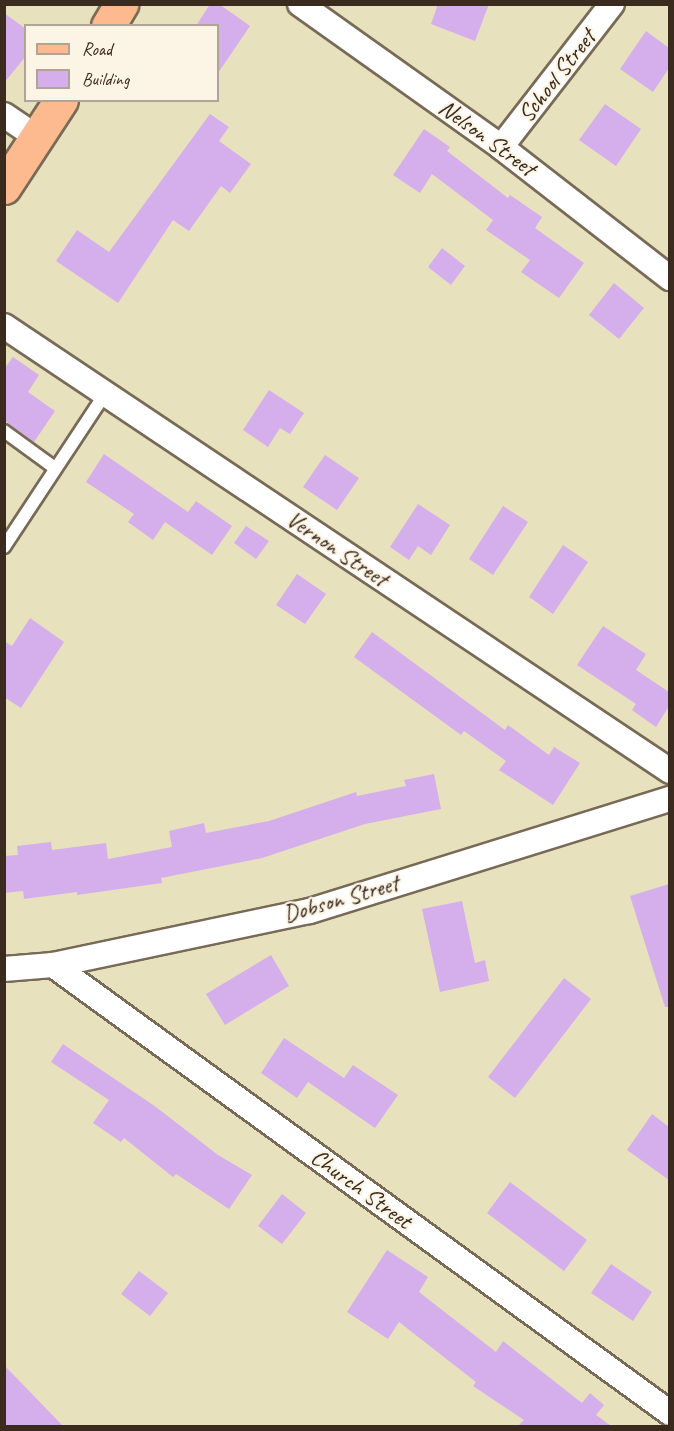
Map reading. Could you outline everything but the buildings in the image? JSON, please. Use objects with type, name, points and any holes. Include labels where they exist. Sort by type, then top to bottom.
[{"type":"main road","points":[[109,24],[121,4]]},
{"type":"main road","points":[[4,187],[60,102]]},
{"type":"street","name":"Nelson Street","points":[[300,4],[501,147],[669,278]]},
{"type":"street","name":"School Street","points":[[501,147],[612,4]]},
{"type":"street","points":[[4,115],[38,138]]},
{"type":"street","name":"Vernon Street","points":[[4,326],[669,771]]},
{"type":"street","name":"Dobson Street","points":[[4,969],[53,965],[310,911],[669,799]]},
{"type":"street","name":"Church Street","points":[[53,965],[669,1413]]},
{"type":"lane","points":[[4,547],[105,394]]},
{"type":"lane","points":[[4,431],[55,468]]}]
